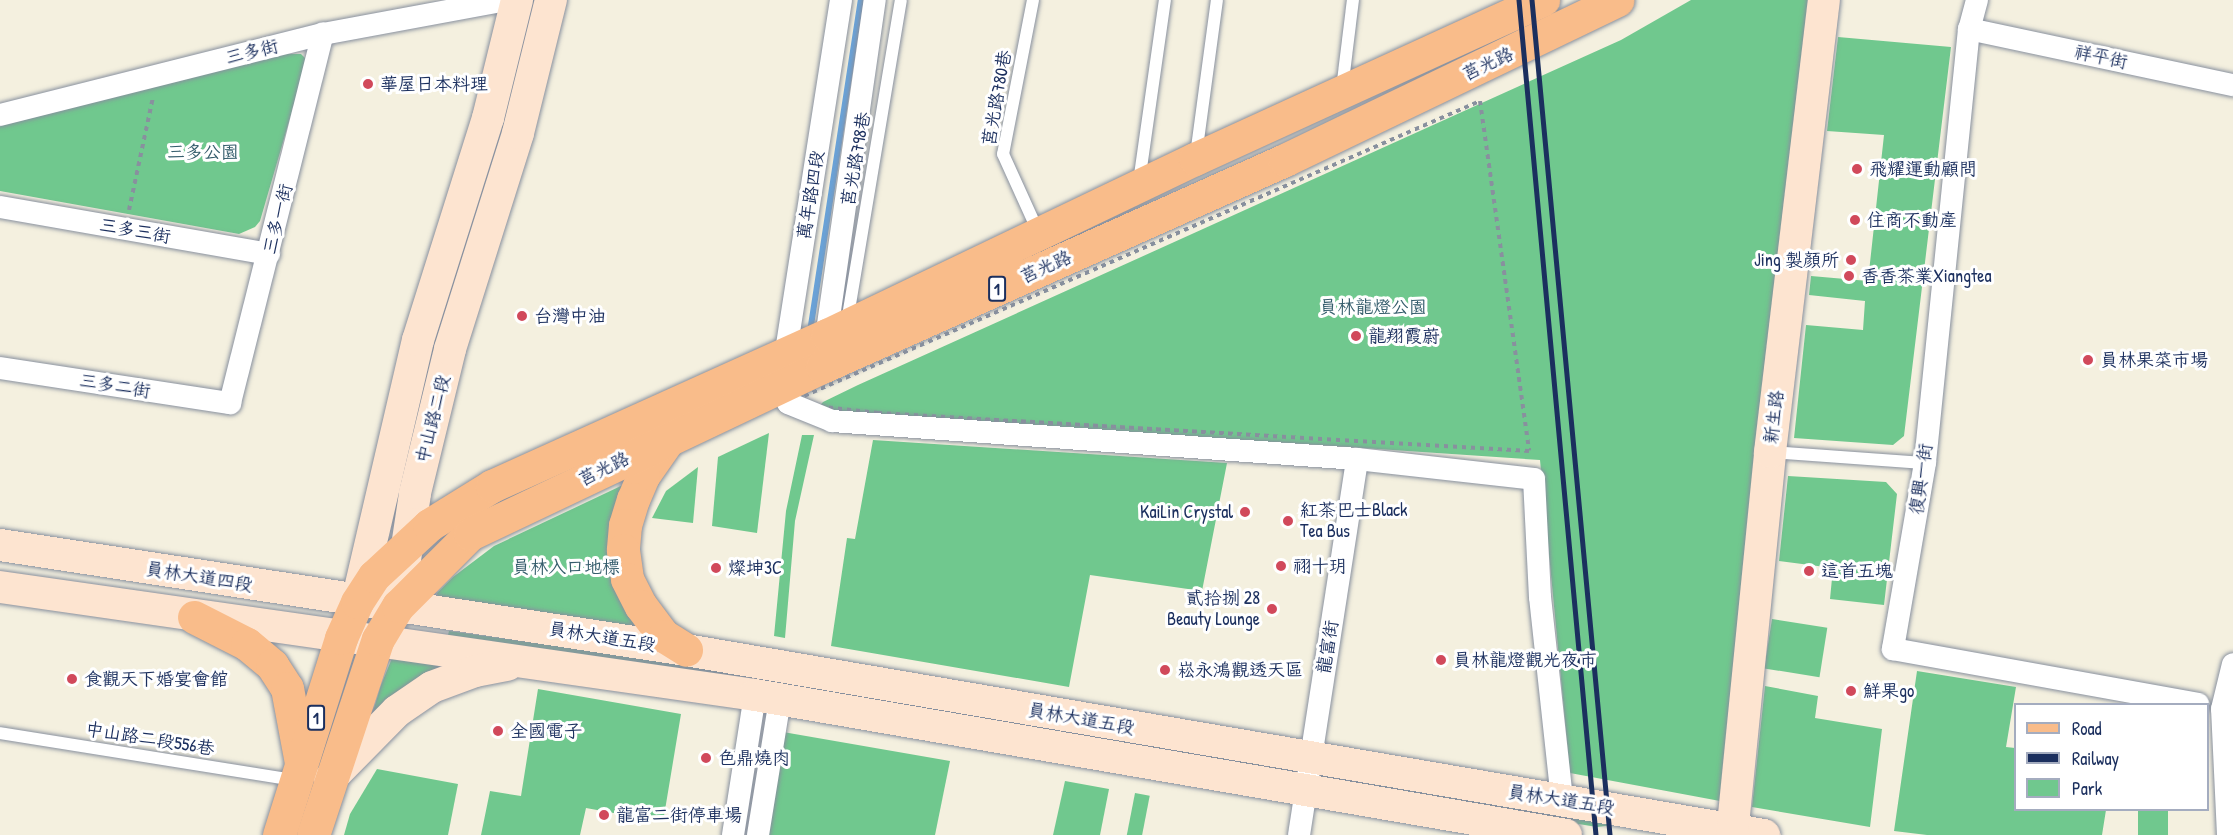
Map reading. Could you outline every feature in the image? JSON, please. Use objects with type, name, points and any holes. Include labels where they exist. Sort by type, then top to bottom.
[{"type":"main road","name":"中山路二段","points":[[314,835],[308,775],[341,638],[357,602],[418,340],[488,118],[517,0]]},
{"type":"main road","name":"中山路二段","points":[[279,835],[378,639],[398,606],[406,545],[450,349],[518,133],[551,0]]},
{"type":"main road","name":"莒光路","points":[[357,602],[374,576],[429,525],[492,486],[836,330],[1195,159],[1543,0]]},
{"type":"main road","name":"莒光路","points":[[398,606],[470,534],[670,438],[784,396],[822,368],[1285,160],[1617,0]]},
{"type":"main road","name":"新生路","points":[[1732,832],[1770,452],[1824,0]]},
{"type":"main road","points":[[670,438],[643,476],[633,499],[625,525],[623,550],[627,579],[641,606],[664,636],[686,650]]},
{"type":"main road","name":"員林大道四段","points":[[0,545],[357,602],[398,606]]},
{"type":"main road","points":[[0,587],[341,638]]},
{"type":"main road","name":"員林大道五段","points":[[398,606],[686,650],[1311,759],[1562,800],[1732,832],[1764,835]]},
{"type":"main road","points":[[194,617],[247,644],[272,665],[287,688],[308,775],[432,687],[497,667],[561,665]]},
{"type":"main road","name":"員林大道五段","points":[[341,638],[378,639],[767,697],[1306,793],[1566,835]]},
{"type":"street","name":"三多街","points":[[0,116],[323,34],[507,0]]},
{"type":"street","name":"萬年路四段","points":[[784,396],[787,352],[841,0]]},
{"type":"street","name":"萬年路四段","points":[[822,368],[836,330],[875,0]]},
{"type":"street","name":"復興一街","points":[[1977,0],[1969,29],[1925,463],[1893,649],[2187,703]]},
{"type":"street","name":"祥平街","points":[[1969,29],[2233,84]]},
{"type":"street","name":"三多一街","points":[[230,403],[323,34]]},
{"type":"street","name":"三多三街","points":[[0,207],[269,254]]},
{"type":"street","name":"三多二街","points":[[0,368],[230,403]]},
{"type":"street","points":[[784,396],[832,421],[1357,459],[1534,479],[1540,597],[1562,800]]},
{"type":"street","name":"龍富街","points":[[1299,835],[1357,459]]},
{"type":"street","points":[[2228,835],[2215,708],[2233,664]]},
{"type":"street","points":[[733,835],[767,697]]},
{"type":"street","points":[[758,835],[767,697]]},
{"type":"lane","name":"莒光路798巷","points":[[836,330],[901,0]]},
{"type":"lane","name":"莒光路780巷","points":[[1033,0],[1003,154],[1039,232]]},
{"type":"lane","points":[[1139,186],[1165,0]]},
{"type":"lane","points":[[1195,159],[1217,0]]},
{"type":"lane","points":[[1342,91],[1353,0]]},
{"type":"lane","points":[[1770,452],[1925,463]]},
{"type":"lane","name":"中山路二段556巷","points":[[0,733],[308,775]]},
{"type":"path","points":[[129,214],[155,88]]},
{"type":"path","points":[[1480,102],[1529,451],[878,413],[784,396],[931,341],[1480,102]]},
{"type":"green space","name":"員林龍燈公園","points":[[1691,0],[1810,0],[1720,801],[1570,773],[1540,460],[815,411],[823,402],[858,385],[1621,40]]},
{"type":"green space","points":[[1838,37],[1951,47],[1904,436],[1893,445],[1794,438],[1806,325],[1863,330],[1865,301],[1809,295],[1811,276],[1868,281],[1884,135],[1827,131]]},
{"type":"green space","name":"三多公園","points":[[283,54],[301,54],[307,60],[260,221],[255,227],[239,234],[0,191],[0,126]]},
{"type":"green space","points":[[769,433],[757,533],[712,526],[718,457]]},
{"type":"green space","points":[[802,435],[814,435],[795,521],[785,638],[774,636],[786,511]]},
{"type":"green space","points":[[873,440],[1227,463],[1202,591],[1090,575],[1069,687],[831,646],[847,538],[855,539]]},
{"type":"green space","points":[[698,467],[693,523],[652,518],[666,491]]},
{"type":"green space","points":[[1788,476],[1886,482],[1897,494],[1884,605],[1830,599],[1833,568],[1779,561]]},
{"type":"green space","name":"員林入口地標","points":[[625,484],[645,632],[438,598],[437,593],[453,577],[494,546]]},
{"type":"green space","points":[[1772,619],[1827,628],[1819,677],[1764,668]]},
{"type":"green space","points":[[449,631],[594,651],[638,652],[1264,762],[1263,767],[448,635]]},
{"type":"green space","points":[[392,658],[453,662],[371,718],[381,685]]},
{"type":"green space","points":[[1917,671],[2016,687],[2006,747],[2014,748],[2014,811],[2106,811],[2102,835],[1927,835],[1894,831]]},
{"type":"green space","points":[[1765,686],[1818,696],[1815,718],[1882,729],[1870,827],[1752,807]]},
{"type":"green space","points":[[538,689],[681,714],[663,822],[586,808],[580,835],[481,835],[490,791],[521,796]]},
{"type":"green space","points":[[783,732],[950,761],[935,835],[764,835]]},
{"type":"green space","points":[[377,769],[458,784],[448,835],[344,835],[350,814]]},
{"type":"green space","points":[[1065,781],[1109,789],[1100,835],[1053,835]]},
{"type":"green space","points":[[1349,781],[1465,796],[1613,825],[1597,827],[1348,786]]},
{"type":"green space","points":[[1135,793],[1150,796],[1142,835],[1127,835]]},
{"type":"green space","points":[[2138,811],[2168,811],[2168,835],[2138,835]]},
{"type":"waterway","points":[[810,332],[861,0]]},
{"type":"railway","points":[[1519,0],[1596,835]]},
{"type":"railway","points":[[1532,0],[1610,835]]},
{"type":"place","name":"華屋日本料理","points":[[368,84]]},
{"type":"place","name":"飛耀運動顧問","points":[[1857,169]]},
{"type":"place","name":"住商不動產","points":[[1855,220]]},
{"type":"place","name":"Jing 製顏所","points":[[1851,260]]},
{"type":"place","name":"香香茶業Xiangtea","points":[[1849,276]]},
{"type":"place","name":"台灣中油","points":[[522,316]]},
{"type":"place","name":"龍翔霞蔚","points":[[1356,336]]},
{"type":"place","name":"員林果菜市場","points":[[2088,360]]},
{"type":"place","name":"KaiLin Crystal","points":[[1245,512]]},
{"type":"place","name":"紅茶巴士Black Tea Bus","points":[[1288,521]]},
{"type":"place","name":"祤十玥","points":[[1281,566]]},
{"type":"place","name":"燦坤3C","points":[[716,568]]},
{"type":"place","name":"這首五塊","points":[[1809,571]]},
{"type":"place","name":"貳拾捌 28 Beauty Lounge","points":[[1272,609]]},
{"type":"place","name":"員林龍燈觀光夜市","points":[[1441,660]]},
{"type":"place","name":"崧永鴻觀透天區","points":[[1165,670]]},
{"type":"place","name":"食觀天下婚宴會館","points":[[72,679]]},
{"type":"place","name":"鮮果go","points":[[1851,691]]},
{"type":"place","name":"全國電子","points":[[498,731]]},
{"type":"place","name":"色鼎燒肉","points":[[706,758]]},
{"type":"place","name":"龍富二街停車場","points":[[604,815]]}]
